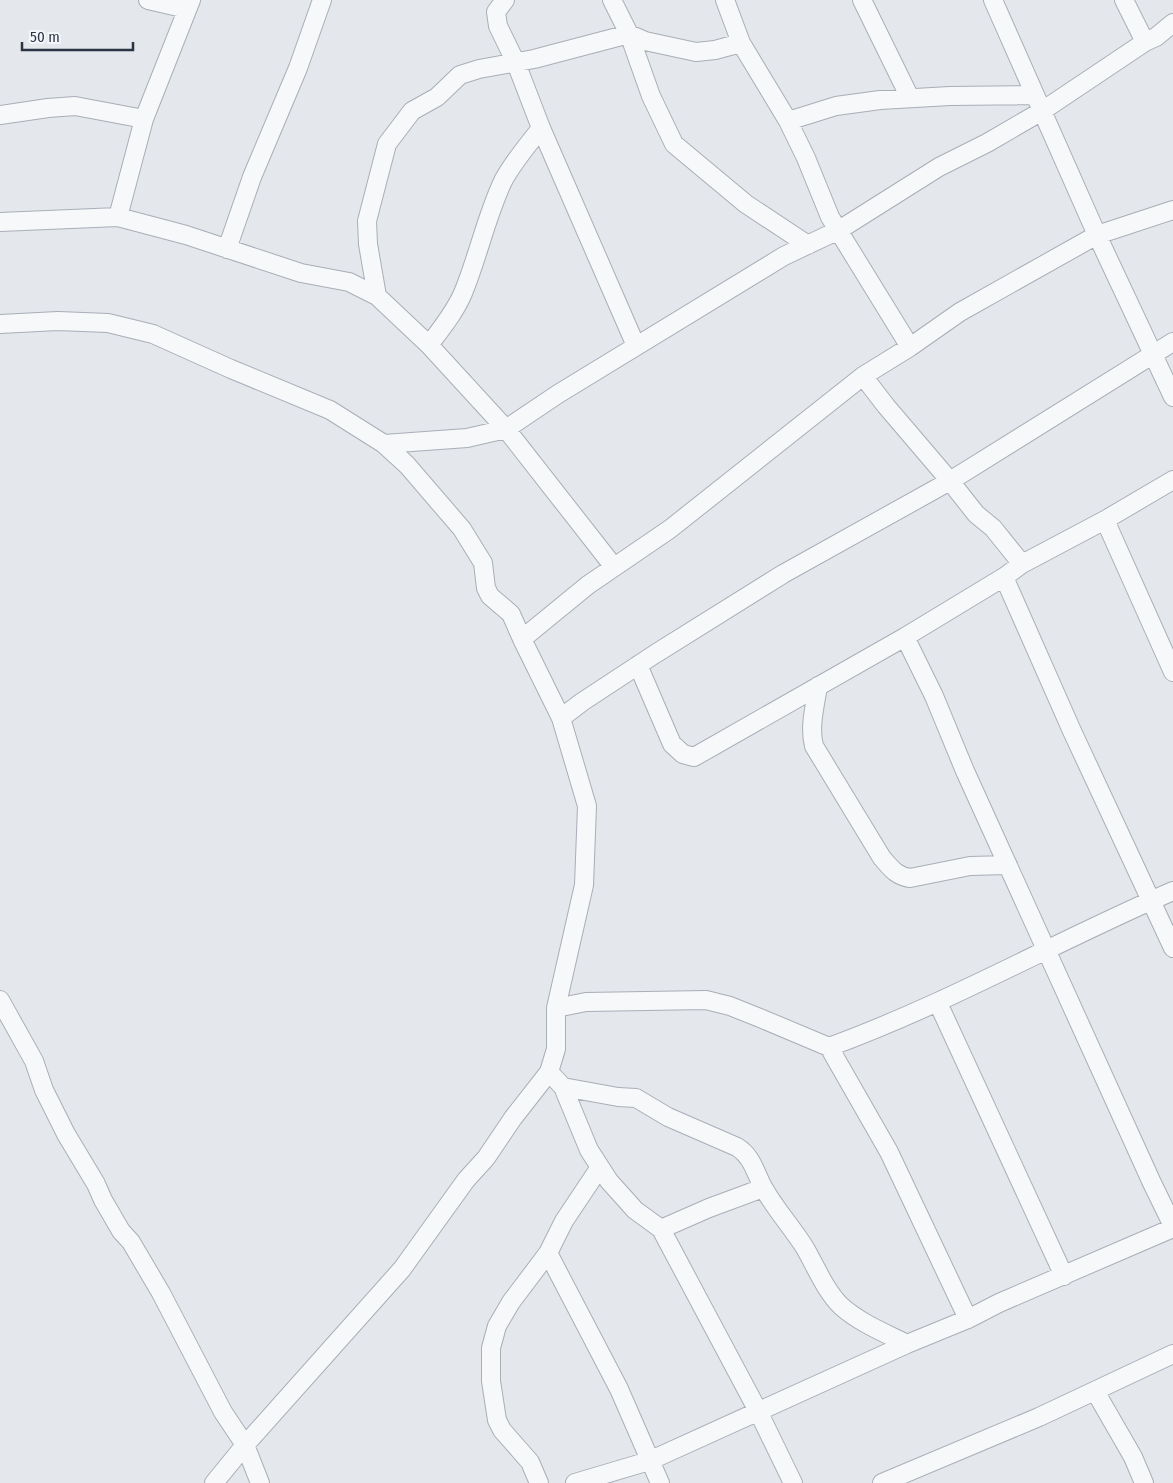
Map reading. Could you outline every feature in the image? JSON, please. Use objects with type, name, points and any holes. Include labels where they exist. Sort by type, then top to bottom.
[{"type":"street","points":[[118,217],[144,119],[189,4],[148,0]]},
{"type":"street","points":[[505,0],[496,12],[498,26],[516,63],[541,128],[636,346]]},
{"type":"street","points":[[612,0],[629,34],[651,96],[674,144],[746,204],[808,244]]},
{"type":"street","points":[[725,0],[741,43],[788,120],[830,217],[910,347]]},
{"type":"street","points":[[862,0],[910,98]]},
{"type":"street","points":[[993,0],[1097,235],[1173,397]]},
{"type":"street","points":[[1124,0],[1145,42]]},
{"type":"street","points":[[227,249],[252,177],[298,68],[316,4]]},
{"type":"street","points":[[384,444],[467,438],[506,429],[558,394],[784,256],[839,230],[939,166],[987,143],[1038,103],[1156,37],[1173,24]]},
{"type":"street","points":[[377,296],[368,244],[367,221],[387,144],[412,111],[437,96],[460,75],[479,69],[516,63],[629,34],[645,41],[696,52],[715,50],[741,43]]},
{"type":"street","points":[[788,120],[836,106],[910,98],[1038,103]]},
{"type":"street","points":[[0,115],[75,106],[144,119]]},
{"type":"street","points":[[429,345],[450,317],[462,295],[484,230],[504,180],[520,154],[541,128]]},
{"type":"street","points":[[522,639],[588,585],[670,529],[863,376],[910,347],[960,312],[1097,235],[1173,210]]},
{"type":"street","points":[[0,222],[118,217],[186,235],[302,273],[348,282],[377,296],[429,345],[506,429],[614,567]]},
{"type":"street","points":[[0,324],[58,321],[108,323],[153,334],[330,410],[384,444],[407,465],[462,529],[482,563],[486,588],[490,596],[511,614],[561,718],[587,806],[584,886],[556,1008],[556,1049],[550,1072],[513,1118],[486,1158],[466,1180],[402,1269],[214,1483]]},
{"type":"street","points":[[561,718],[638,665],[783,574],[950,481],[1173,342]]},
{"type":"street","points":[[863,376],[976,514],[993,528],[1022,564]]},
{"type":"street","points":[[638,665],[672,744],[683,754],[694,756],[905,637],[1004,578],[1022,564],[1105,520],[1173,480]]},
{"type":"street","points":[[1105,520],[1173,672]]},
{"type":"street","points":[[1004,578],[1072,731],[1173,948]]},
{"type":"street","points":[[574,1483],[649,1461],[907,1344],[968,1319],[999,1303],[1173,1227],[965,771],[934,696],[905,637]]},
{"type":"street","points":[[818,686],[811,736],[814,746],[882,858],[894,872],[903,877],[910,878],[970,866],[1008,865]]},
{"type":"street","points":[[829,1047],[938,1003],[1046,949],[1173,891]]},
{"type":"street","points":[[0,1000],[34,1061],[44,1090],[66,1134],[121,1231],[131,1242],[161,1292],[223,1412],[245,1446],[260,1483]]},
{"type":"street","points":[[556,1008],[586,1002],[706,1000],[730,1006],[829,1047],[889,1152],[968,1319]]},
{"type":"street","points":[[938,1003],[1064,1276]]},
{"type":"street","points":[[550,1072],[563,1087],[589,1150],[609,1181],[635,1210],[661,1230],[758,1411],[793,1483]]},
{"type":"street","points":[[563,1087],[618,1097],[636,1098],[668,1117],[737,1146],[749,1156],[763,1188],[804,1246],[830,1292],[840,1305],[854,1317],[907,1344]]},
{"type":"street","points":[[540,1483],[530,1462],[502,1430],[497,1420],[491,1381],[491,1348],[497,1326],[511,1302],[548,1253],[564,1221],[600,1167]]},
{"type":"street","points":[[661,1230],[709,1208],[763,1188]]},
{"type":"street","points":[[548,1253],[619,1389],[660,1483]]},
{"type":"street","points":[[882,1483],[1039,1417],[1173,1354]]},
{"type":"street","points":[[1095,1391],[1133,1457],[1144,1483]]}]
